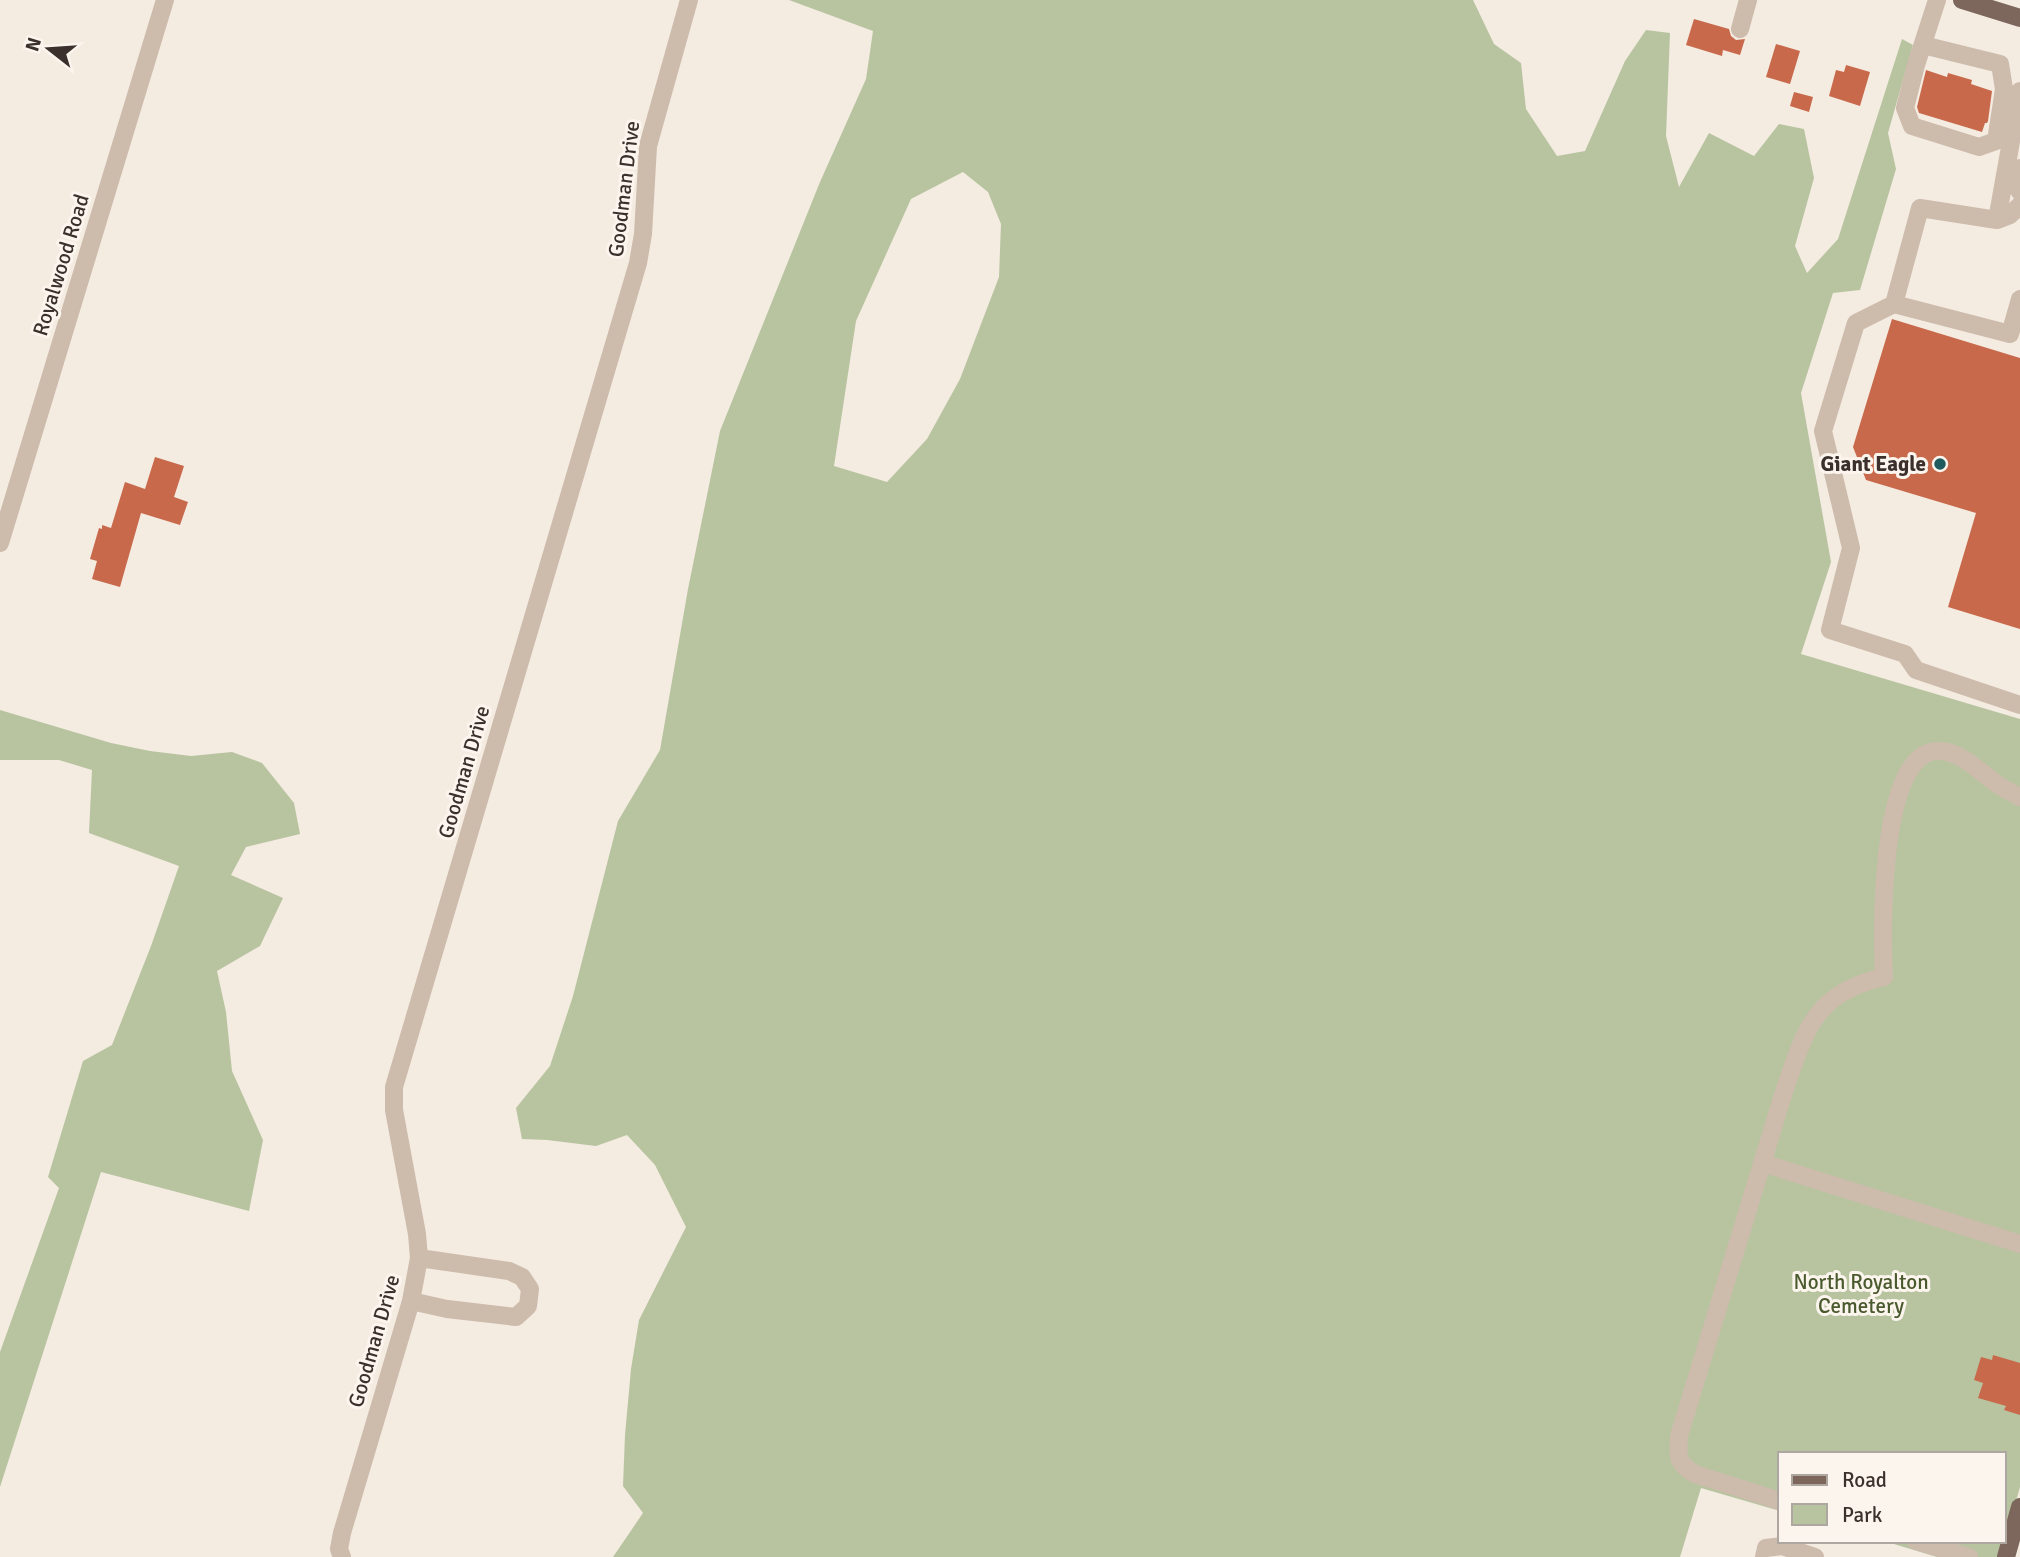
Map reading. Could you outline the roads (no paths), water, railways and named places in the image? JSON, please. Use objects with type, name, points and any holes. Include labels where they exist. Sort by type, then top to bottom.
[{"type":"main road","points":[[1962,0],[1988,4],[2020,18]]},
{"type":"main road","points":[[2006,1557],[2020,1507]]},
{"type":"street","name":"Royalwood Road","points":[[0,543],[165,0]]},
{"type":"street","name":"Goodman Drive","points":[[342,1557],[339,1549],[342,1533],[411,1301],[419,1258],[394,1110],[394,1087],[638,263],[643,233],[648,146],[689,0]]},
{"type":"street","points":[[1740,29],[1748,0]]},
{"type":"street","points":[[1923,45],[2000,64],[2004,89],[1996,141],[1979,147],[1912,126],[1905,108],[1923,45],[1937,0]]},
{"type":"street","points":[[1997,220],[2020,91]]},
{"type":"street","points":[[2020,168],[2017,186],[2020,192]]},
{"type":"street","points":[[1894,304],[1920,208],[1997,220],[2010,215],[2020,205]]},
{"type":"street","points":[[2020,299],[2015,336],[1894,304],[1856,323],[1823,431],[1851,548],[1830,630],[1905,654],[1916,670],[2020,705]]},
{"type":"street","points":[[1778,1500],[1695,1474],[1685,1468],[1677,1457],[1679,1436],[1801,1044],[1814,1019],[1830,1001],[1861,982],[1885,977],[1882,937],[1884,873],[1903,780],[1914,764],[1925,754],[1938,751],[1955,755],[2020,797]]},
{"type":"street","points":[[1762,1163],[2020,1244]]},
{"type":"street","points":[[411,1301],[447,1309],[516,1317],[528,1306],[530,1289],[522,1277],[509,1271],[419,1258]]},
{"type":"street","points":[[1923,1543],[1969,1557]]},
{"type":"street","points":[[1764,1557],[1766,1548],[1782,1546],[1815,1557]]},
{"type":"place","name":"Giant Eagle","points":[[1940,464]]},
{"type":"park label","name":"North Royalton Cemetery","points":[[1861,1294]]}]
